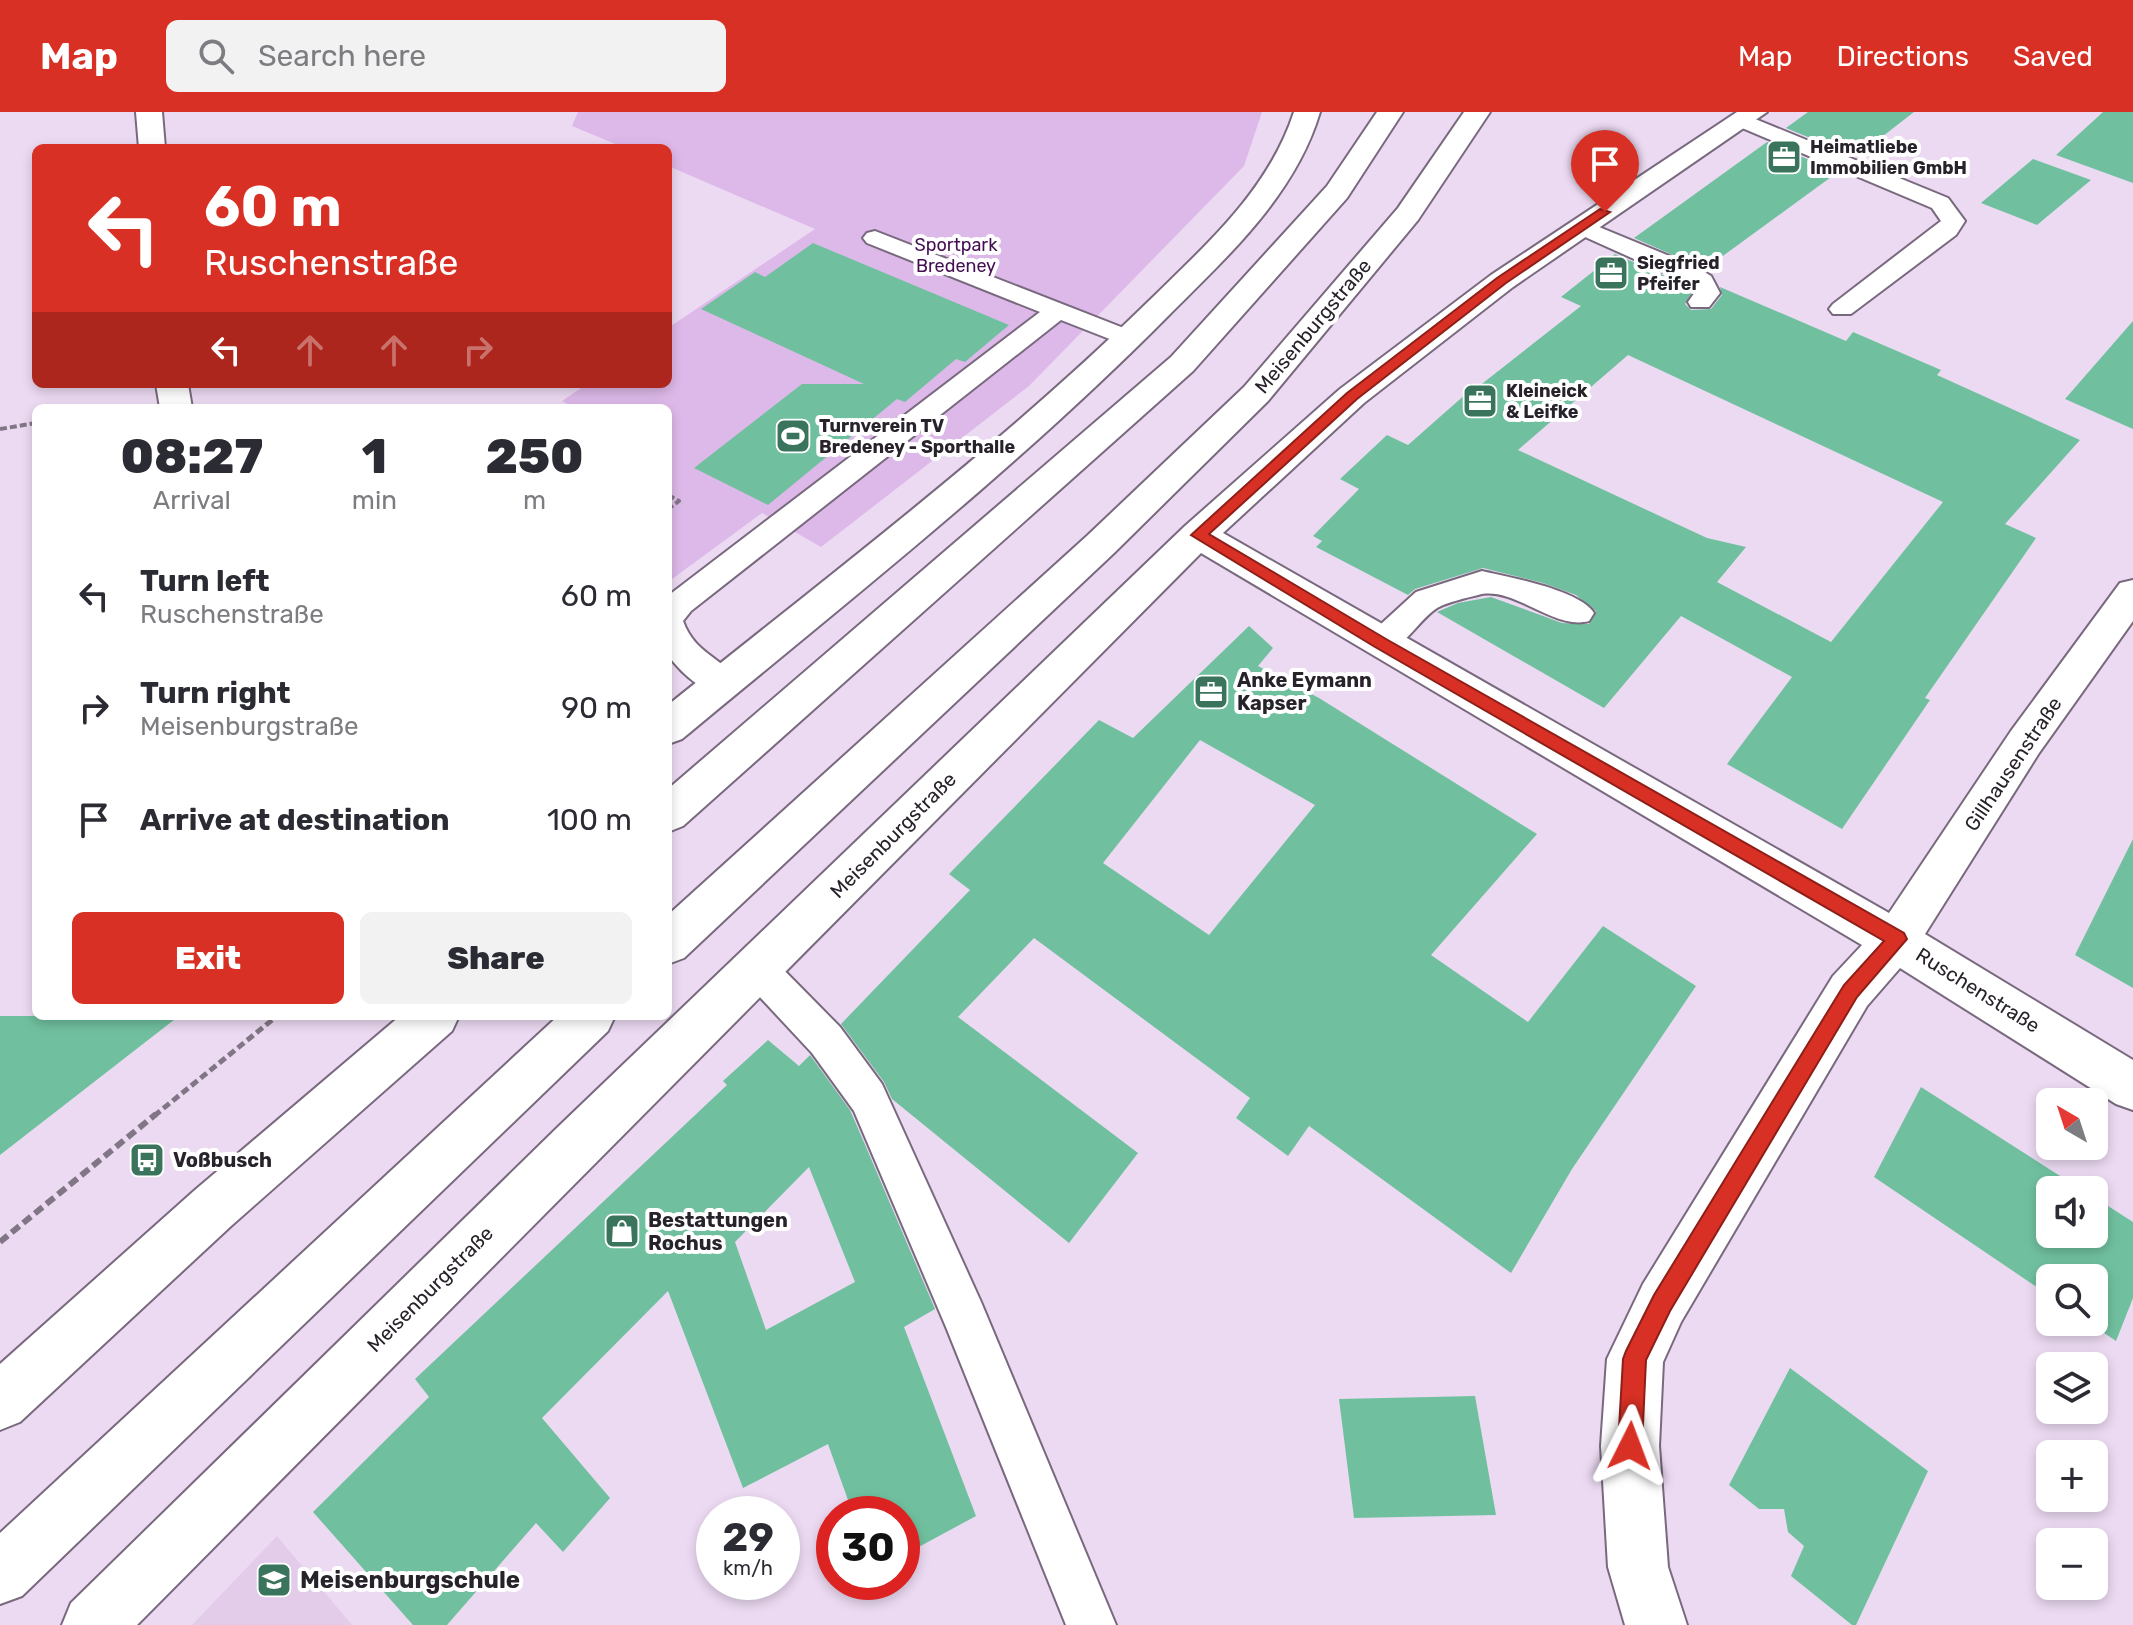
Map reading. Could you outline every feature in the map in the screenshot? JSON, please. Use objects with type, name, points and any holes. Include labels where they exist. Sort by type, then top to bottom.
[{"type":"street","points":[[149,112],[152,144]]},
{"type":"street","points":[[672,725],[1037,424],[1130,339],[1251,210],[1288,162],[1307,112]]},
{"type":"street","points":[[672,810],[1182,364],[1337,192],[1390,112]]},
{"type":"street","name":"Meisenburgstraße","points":[[672,940],[1101,544],[1256,394],[1408,214],[1477,112]]},
{"type":"street","name":"Meisenburgstraße","points":[[93,1625],[577,1143],[1198,535],[1352,396],[1502,281],[1748,115]]},
{"type":"street","name":"Ruschenstraße","points":[[1198,535],[1380,643],[1897,939],[2133,1087]]},
{"type":"street","name":"Gillhausenstraße","points":[[1656,1625],[1638,1567],[1630,1446],[1635,1359],[1662,1303],[1850,991],[1897,939],[2025,742],[2133,593]]},
{"type":"street","points":[[0,1402],[213,1208],[430,1020]]},
{"type":"street","points":[[0,1574],[587,1020]]},
{"type":"lane","points":[[1748,115],[1940,203],[1953,221],[1948,230],[1842,309]]},
{"type":"lane","points":[[1582,227],[1702,281],[1708,293],[1700,302]]},
{"type":"lane","points":[[875,238],[1130,339]]},
{"type":"lane","points":[[672,614],[680,603],[1057,311]]},
{"type":"lane","points":[[1380,643],[1427,600],[1482,582],[1527,592],[1578,613]]},
{"type":"lane","points":[[672,640],[693,662],[722,683]]},
{"type":"lane","points":[[757,968],[826,1040],[868,1098],[965,1318],[1091,1625]]},
{"type":"path","points":[[0,429],[32,424]]},
{"type":"path","points":[[0,1242],[272,1020]]},
{"type":"shaded area","name":"Meisenburgschule","points":[[277,1536],[352,1625],[192,1625]]},
{"type":"green space","name":"Sportpark Bredeney","points":[[578,112],[1262,112],[1244,166],[1029,386],[821,547],[762,513],[672,579],[672,404],[567,404],[562,401],[581,388],[672,388],[672,325],[815,229],[672,168],[672,144],[615,144],[572,126]]},
{"type":"building","points":[[1808,112],[1914,112],[1856,157],[1786,128]]},
{"type":"building","points":[[2103,112],[2133,112],[2133,183],[2056,155]]},
{"type":"building","points":[[1767,142],[1838,172],[1705,269],[1634,238]]},
{"type":"building","points":[[2033,159],[2091,180],[2037,225],[1981,203]]},
{"type":"building","points":[[813,243],[1009,325],[965,362],[956,359],[905,402],[897,399],[768,505],[694,468],[802,384],[864,384],[701,309],[755,272],[765,277]]},
{"type":"building","points":[[1615,254],[1690,287],[1692,292],[1685,304],[1691,310],[1711,309],[1722,295],[1720,287],[1846,341],[1853,332],[1941,370],[1937,375],[2080,440],[2005,524],[2036,538],[1925,698],[1930,700],[1842,829],[1727,764],[1792,677],[1681,616],[1604,708],[1437,612],[1458,603],[1491,597],[1562,623],[1589,624],[1596,611],[1576,595],[1483,568],[1415,589],[1408,595],[1316,547],[1322,541],[1313,536],[1359,489],[1340,479],[1387,435],[1408,445],[1467,393],[1581,306],[1561,297]],"holes":[[[1628,355],[1943,502],[1831,642],[1717,582],[1746,547],[1707,538],[1518,450]]]},
{"type":"building","points":[[2133,321],[2133,429],[2065,399]]},
{"type":"building","points":[[1249,626],[1273,648],[1258,666],[1319,698],[1537,834],[1431,955],[1528,1022],[1603,926],[1696,986],[1572,1169],[1511,1273],[1309,1126],[1288,1156],[1236,1118],[1250,1098],[1034,938],[958,1017],[1138,1153],[1069,1243],[892,1099],[884,1082],[841,1024],[970,890],[949,874],[1099,720],[1133,738]],"holes":[[[1200,740],[1315,805],[1209,935],[1103,863]]]},
{"type":"building","points":[[2133,839],[2133,988],[2075,955]]},
{"type":"building","points":[[0,1016],[32,1016],[32,1020],[174,1020],[0,1155]]},
{"type":"building","points":[[768,1040],[799,1066],[810,1055],[850,1110],[935,1309],[904,1327],[976,1516],[920,1546],[920,1496],[847,1496],[828,1444],[743,1488],[668,1291],[542,1418],[610,1498],[563,1552],[536,1523],[447,1625],[413,1625],[313,1512],[429,1397],[415,1379],[727,1085],[723,1081]],"holes":[[[809,1167],[855,1282],[766,1330],[735,1242]]]},
{"type":"building","points":[[1921,1087],[2060,1176],[2036,1176],[2036,1248],[2108,1248],[2108,1206],[2133,1222],[2133,1298],[2116,1341],[2108,1336],[2108,1264],[2036,1264],[2036,1287],[1874,1177]]},
{"type":"building","points":[[1790,1368],[1928,1471],[1856,1625],[1852,1625],[1791,1576],[1804,1546],[1788,1532],[1784,1509],[1759,1509],[1729,1485]]},
{"type":"building","points":[[1475,1396],[1496,1515],[1354,1518],[1339,1399]]},
{"type":"place","name":"Heimatliebe Immobilien GmbH","points":[[1784,157]]},
{"type":"place","name":"Siegfried Pfeifer","points":[[1611,273]]},
{"type":"place","name":"Kleineick & Leifke","points":[[1480,401]]},
{"type":"place","name":"Turnverein TV Bredeney - Sporthalle","points":[[793,436]]},
{"type":"place","name":"Anke Eymann Kapser","points":[[1211,692]]},
{"type":"place","name":"Voßbusch","points":[[147,1160]]},
{"type":"place","name":"Bestattungen Rochus","points":[[622,1231]]},
{"type":"place","name":"Meisenburgschule","points":[[274,1580]]},
{"type":"route","points":[[1605,212],[1502,281],[1352,396],[1198,535],[1380,643],[1897,939],[1850,991],[1662,1303],[1635,1359],[1630,1446]]}]
